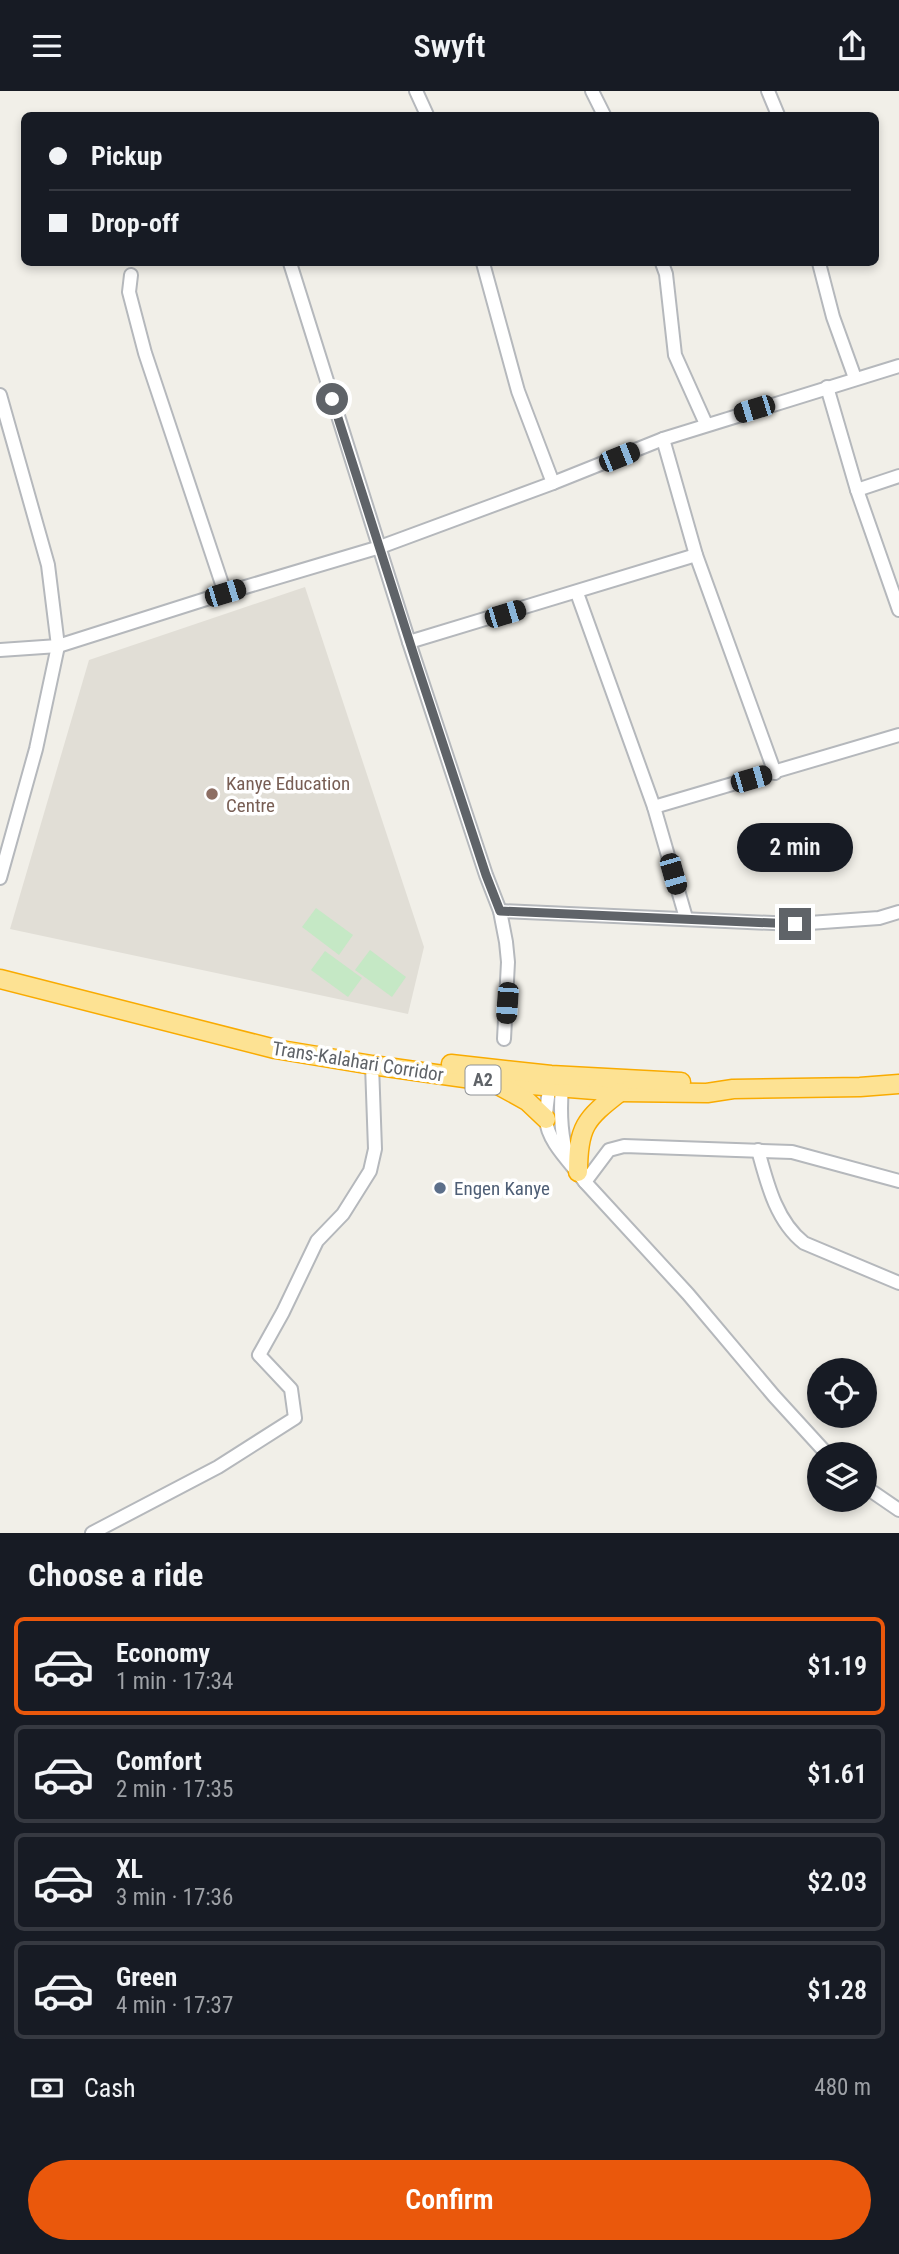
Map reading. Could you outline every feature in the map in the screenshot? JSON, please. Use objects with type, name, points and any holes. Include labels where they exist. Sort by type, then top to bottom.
[{"type":"highway","name":"Trans-Kalahari Corridor","points":[[0,979],[275,1049],[493,1082],[643,1079],[733,1089],[899,1084]]},
{"type":"highway","name":"Trans-Kalahari Corridor","points":[[236,1038],[271,1039],[620,1092],[707,1093],[733,1089]]},
{"type":"highway","points":[[493,1082],[527,1101],[546,1119]]},
{"type":"highway","points":[[577,1172],[580,1139],[586,1123],[597,1109],[620,1092]]},
{"type":"street","points":[[416,91],[426,112]]},
{"type":"street","points":[[592,91],[602,112]]},
{"type":"street","points":[[768,91],[777,112]]},
{"type":"street","points":[[291,266],[409,642],[500,911],[508,962],[504,1039]]},
{"type":"street","points":[[484,266],[518,391],[553,483]]},
{"type":"street","points":[[663,266],[675,355],[706,424]]},
{"type":"street","points":[[820,266],[855,378]]},
{"type":"street","points":[[131,275],[129,292],[145,353],[225,593]]},
{"type":"street","points":[[0,650],[58,646],[380,547],[706,424],[899,366]]},
{"type":"street","points":[[827,387],[857,490],[899,610]]},
{"type":"street","points":[[0,395],[48,565],[58,646],[36,749],[0,878]]},
{"type":"street","points":[[663,439],[696,555],[775,773]]},
{"type":"street","points":[[857,490],[899,476]]},
{"type":"street","points":[[409,642],[696,555]]},
{"type":"street","points":[[577,593],[654,807],[686,918]]},
{"type":"street","points":[[654,807],[899,735]]},
{"type":"street","points":[[500,911],[795,924],[879,918],[899,912]]},
{"type":"street","points":[[92,1533],[218,1467],[295,1418],[291,1389],[259,1355],[317,1241],[342,1214],[370,1171],[375,1149],[372,1065]]},
{"type":"street","points":[[556,1081],[546,1119],[550,1133],[577,1172],[688,1294],[774,1397],[816,1442]]},
{"type":"street","points":[[556,1081],[563,1140],[577,1172]]},
{"type":"street","points":[[577,1172],[609,1150],[624,1146],[792,1152],[899,1181]]},
{"type":"street","points":[[758,1150],[779,1213],[792,1234],[804,1243],[899,1283]]},
{"type":"street","points":[[877,1495],[899,1510]]},
{"type":"shaded area","name":"Kanye Education Centre","points":[[305,587],[424,947],[408,1014],[10,929],[89,660]]},
{"type":"green space","points":[[316,908],[353,935],[339,955],[302,927]]},
{"type":"green space","points":[[370,950],[406,977],[392,997],[355,970]]},
{"type":"green space","points":[[325,951],[362,978],[348,997],[311,970]]},
{"type":"place","name":"Kanye Education Centre","points":[[212,794]]},
{"type":"place","name":"Engen Kanye","points":[[440,1188]]},
{"type":"route","points":[[332,399],[418,668],[500,911],[795,924]]}]
